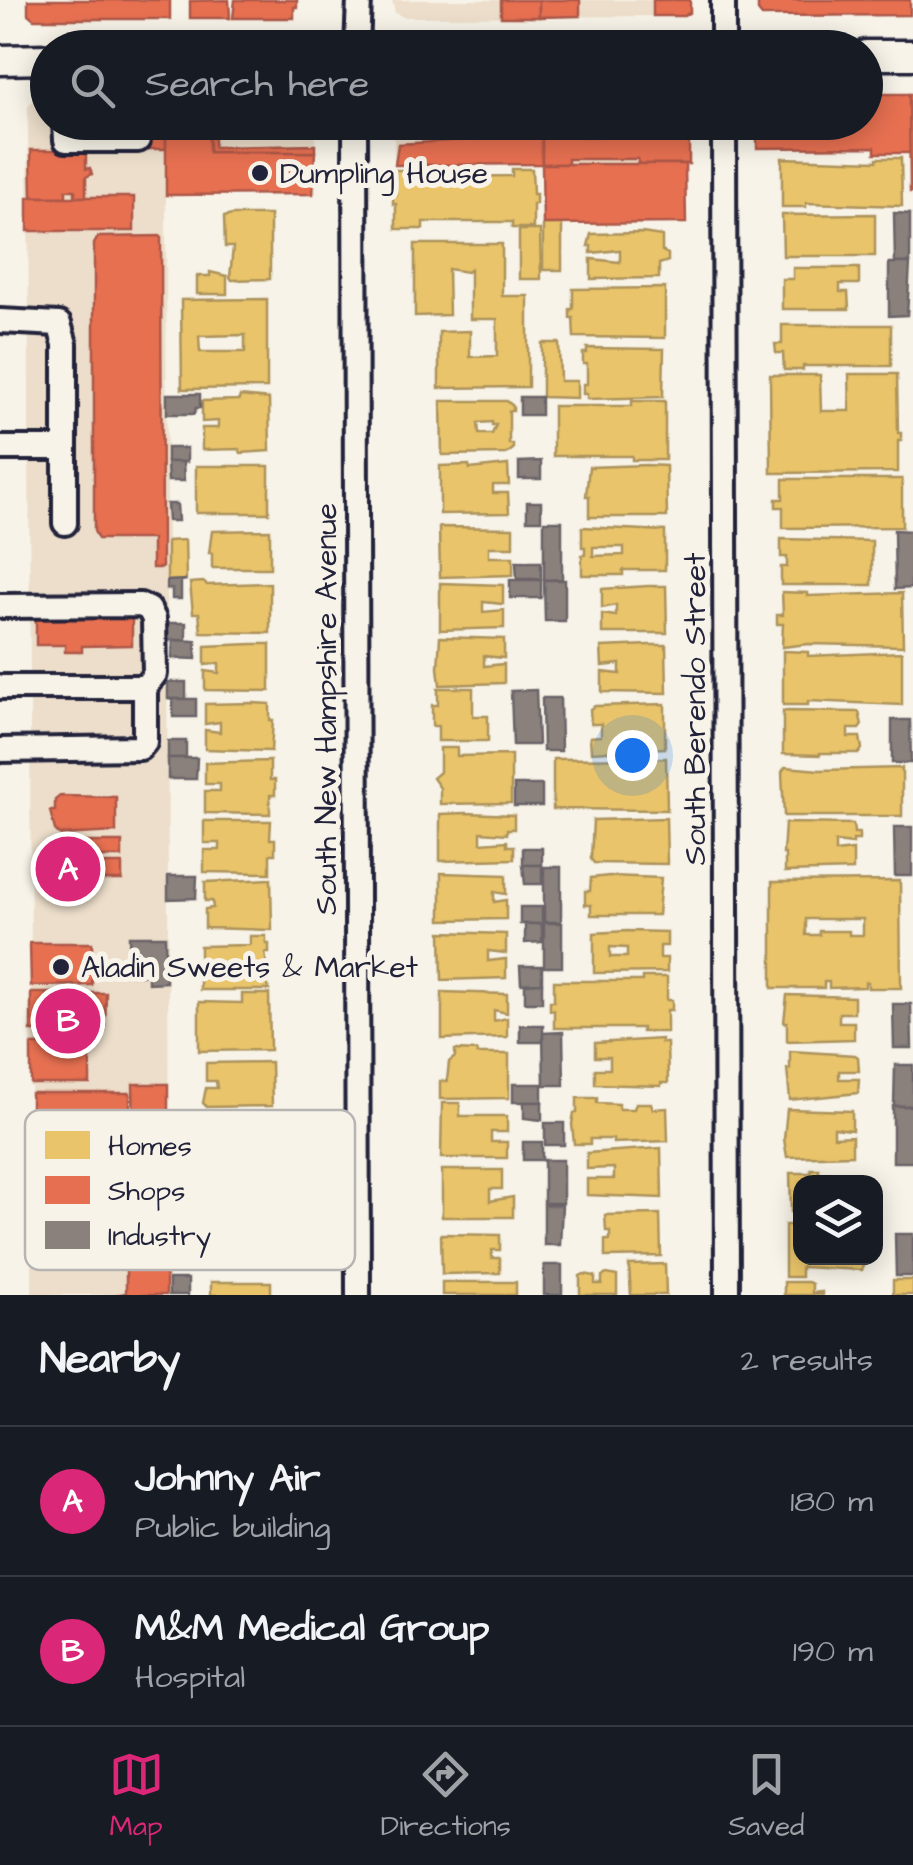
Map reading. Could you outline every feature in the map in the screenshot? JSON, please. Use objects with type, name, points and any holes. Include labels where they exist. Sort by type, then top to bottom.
[{"type":"main road","points":[[883,55],[913,55]]},
{"type":"main road","points":[[0,60],[30,59]]},
{"type":"street","points":[[358,30],[359,0]]},
{"type":"street","points":[[722,0],[723,30]]},
{"type":"street","points":[[66,140],[138,140]]},
{"type":"street","name":"South New Hampshire Avenue","points":[[355,140],[358,1295]]},
{"type":"street","name":"South Berendo Street","points":[[724,140],[728,1295]]},
{"type":"street","points":[[0,322],[58,324],[65,344],[64,523]]},
{"type":"street","points":[[0,448],[64,448]]},
{"type":"street","points":[[0,606],[140,605],[149,609],[154,619],[155,674],[146,686],[145,742],[140,748],[0,750]]},
{"type":"street","points":[[0,687],[146,686]]},
{"type":"shaded area","points":[[392,0],[689,0],[690,11],[684,16],[403,17],[395,13]]},
{"type":"shaded area","points":[[30,104],[30,140],[315,140],[316,194],[166,195],[168,1110],[31,1110],[28,106]]},
{"type":"shaded area","points":[[394,140],[689,140],[689,164],[394,165]]},
{"type":"shaded area","points":[[32,1270],[169,1270],[169,1295],[32,1295]]},
{"type":"building: Homes","points":[[782,158],[901,158],[902,206],[806,203],[806,207],[782,207]]},
{"type":"building: Homes","points":[[512,169],[532,169],[536,194],[533,228],[512,228],[512,222],[423,222],[423,229],[396,229],[395,170],[423,170],[423,177],[512,176]]},
{"type":"building: Homes","points":[[875,214],[875,256],[783,256],[782,215]]},
{"type":"building: Homes","points":[[270,215],[270,279],[230,277],[233,247],[225,247],[224,217]]},
{"type":"building: Homes","points":[[543,224],[562,224],[562,270],[543,270]]},
{"type":"building: Homes","points":[[519,230],[540,230],[541,279],[519,279]]},
{"type":"building: Homes","points":[[591,234],[662,236],[662,251],[668,254],[668,261],[659,264],[659,278],[591,279],[591,259],[620,262],[620,250],[591,253]]},
{"type":"building: Homes","points":[[415,244],[502,244],[502,296],[528,296],[528,387],[439,388],[439,332],[470,331],[470,357],[497,356],[497,319],[470,319],[470,269],[448,269],[449,315],[415,316]]},
{"type":"building: Homes","points":[[793,268],[859,268],[859,284],[840,284],[840,292],[848,292],[849,309],[782,309],[782,279],[793,279]]},
{"type":"building: Homes","points":[[210,272],[227,276],[227,294],[197,294],[197,276],[210,276]]},
{"type":"building: Homes","points":[[665,288],[665,338],[574,337],[570,318],[573,289]]},
{"type":"building: Homes","points":[[267,299],[267,388],[182,389],[181,300]],"holes":[[[245,335],[245,352],[200,352],[199,336]]]},
{"type":"building: Homes","points":[[782,325],[891,325],[891,366],[803,366],[803,370],[784,370],[783,353],[776,353],[775,344],[782,344]]},
{"type":"building: Homes","points":[[542,343],[559,343],[560,381],[577,381],[577,398],[542,397]]},
{"type":"building: Homes","points":[[587,348],[664,349],[663,397],[587,399],[587,394],[583,394],[587,364],[583,364],[583,353],[587,353]]},
{"type":"building: Homes","points":[[849,374],[897,374],[901,433],[898,472],[771,473],[770,375],[820,375],[821,411],[850,411]]},
{"type":"building: Homes","points":[[240,396],[269,399],[270,451],[202,450],[202,428],[218,428],[218,421],[202,422],[202,401],[239,400]]},
{"type":"building: Homes","points":[[441,401],[507,401],[513,406],[513,411],[509,411],[509,444],[513,444],[513,449],[506,454],[442,455]],"holes":[[[478,423],[496,425],[492,434],[479,434]]]},
{"type":"building: Homes","points":[[632,401],[665,401],[665,460],[553,456],[553,406],[632,406]]},
{"type":"building: Homes","points":[[469,465],[470,469],[508,465],[509,485],[493,485],[493,493],[508,493],[509,513],[440,514],[440,466]]},
{"type":"building: Homes","points":[[196,466],[269,466],[269,513],[196,513]]},
{"type":"building: Homes","points":[[666,466],[667,517],[589,517],[589,467]]},
{"type":"building: Homes","points":[[783,479],[902,479],[902,527],[783,528],[783,507],[776,507],[776,499],[783,499]]},
{"type":"building: Homes","points":[[439,527],[513,528],[513,547],[489,547],[489,557],[513,557],[513,575],[440,577]]},
{"type":"building: Homes","points":[[582,527],[665,531],[665,570],[582,575]],"holes":[[[593,547],[624,547],[624,555],[593,556]]]},
{"type":"building: Homes","points":[[270,530],[270,568],[212,568],[212,531]]},
{"type":"building: Homes","points":[[781,539],[872,541],[872,585],[781,585],[781,567],[787,567],[787,557],[781,557]]},
{"type":"building: Homes","points":[[185,540],[186,580],[167,581],[167,541]]},
{"type":"building: Homes","points":[[190,583],[270,583],[270,633],[201,632],[199,613],[193,613]]},
{"type":"building: Homes","points":[[440,583],[503,585],[503,604],[483,602],[483,612],[504,610],[504,628],[440,630]]},
{"type":"building: Homes","points":[[666,586],[667,633],[602,633],[602,614],[616,616],[616,605],[602,608],[602,589]]},
{"type":"building: Homes","points":[[782,592],[808,596],[902,593],[903,646],[782,647],[783,624],[777,624],[777,615],[783,615]]},
{"type":"building: Homes","points":[[440,637],[504,639],[504,658],[484,656],[484,666],[504,664],[504,683],[440,685]]},
{"type":"building: Homes","points":[[270,644],[270,691],[205,690],[205,671],[219,673],[219,663],[205,665],[205,646]]},
{"type":"building: Homes","points":[[666,645],[667,693],[602,692],[602,672],[620,674],[620,664],[602,666],[601,647]]},
{"type":"building: Homes","points":[[783,651],[808,652],[808,656],[902,652],[902,705],[808,701],[808,705],[783,705]]},
{"type":"building: Homes","points":[[438,688],[473,688],[473,716],[488,716],[488,741],[438,741],[438,726],[432,726],[432,705],[438,705]]},
{"type":"building: Homes","points":[[205,704],[270,704],[271,751],[205,749],[205,730],[220,732],[220,722],[205,724]]},
{"type":"building: Homes","points":[[665,704],[665,748],[591,752],[590,737],[601,736],[601,724],[591,724],[590,709]]},
{"type":"building: Homes","points":[[783,711],[859,712],[862,725],[859,729],[848,729],[848,737],[860,737],[862,749],[859,753],[783,754]]},
{"type":"building: Homes","points":[[440,748],[457,748],[457,756],[511,755],[511,803],[440,804],[440,788],[433,778],[440,772]]},
{"type":"building: Homes","points":[[666,758],[667,810],[553,809],[553,759]]},
{"type":"building: Homes","points":[[270,761],[275,795],[270,795],[270,814],[205,813],[205,791],[220,791],[220,784],[205,784],[205,763]]},
{"type":"building: Homes","points":[[785,767],[902,768],[902,816],[784,816]]},
{"type":"building: Homes","points":[[440,814],[514,815],[514,829],[507,829],[507,834],[481,832],[481,843],[507,841],[507,846],[514,846],[514,859],[440,861]]},
{"type":"building: Homes","points":[[666,818],[667,864],[594,863],[591,859],[593,820]]},
{"type":"building: Homes","points":[[204,821],[271,821],[270,839],[275,839],[275,854],[270,854],[270,873],[204,872],[204,850],[220,850],[220,843],[204,843]]},
{"type":"building: Homes","points":[[785,823],[853,824],[859,840],[853,840],[853,844],[835,842],[835,852],[853,850],[853,870],[785,872]]},
{"type":"building: Homes","points":[[441,873],[506,875],[506,894],[494,892],[494,902],[506,900],[506,919],[441,920]]},
{"type":"building: Homes","points":[[591,878],[661,878],[658,915],[591,915],[591,905],[585,905],[585,891],[590,891]]},
{"type":"building: Homes","points":[[271,879],[272,930],[205,928],[205,909],[213,908],[212,901],[205,901],[205,882]]},
{"type":"building: Homes","points":[[900,881],[901,988],[868,988],[865,982],[865,987],[829,988],[829,982],[824,982],[824,988],[772,988],[772,882]],"holes":[[[806,919],[863,919],[863,935],[849,935],[849,931],[806,935]]]},
{"type":"building: Homes","points":[[441,932],[506,934],[506,953],[488,951],[488,961],[506,959],[506,978],[442,980]]},
{"type":"building: Homes","points":[[667,932],[667,946],[660,946],[660,958],[667,958],[667,972],[594,973],[594,933]],"holes":[[[610,947],[627,948],[627,957],[610,957]]]},
{"type":"building: Homes","points":[[250,936],[266,936],[269,944],[265,974],[269,990],[200,990],[200,972],[218,974],[218,963],[200,964],[200,946],[250,945]]},
{"type":"building: Homes","points":[[642,977],[667,977],[667,1000],[672,1000],[672,1010],[667,1010],[667,1032],[642,1032],[642,1028],[554,1028],[550,1001],[554,1001],[554,981],[642,981]]},
{"type":"building: Homes","points":[[442,992],[507,994],[507,1013],[494,1010],[494,1021],[507,1018],[507,1037],[442,1039]]},
{"type":"building: Homes","points":[[242,994],[269,994],[270,1050],[199,1051],[199,1002],[242,1003]]},
{"type":"building: Homes","points":[[787,995],[854,997],[854,1013],[839,1013],[839,1022],[854,1022],[854,1039],[787,1041]]},
{"type":"building: Homes","points":[[661,1039],[661,1043],[667,1043],[668,1083],[595,1084],[595,1069],[610,1069],[610,1057],[595,1057],[595,1043]]},
{"type":"building: Homes","points":[[455,1050],[509,1054],[509,1098],[440,1099],[440,1081],[447,1081]]},
{"type":"building: Homes","points":[[790,1051],[855,1055],[859,1071],[839,1071],[839,1079],[859,1079],[858,1093],[790,1100]]},
{"type":"building: Homes","points":[[271,1062],[272,1106],[207,1107],[203,1103],[206,1088],[217,1088],[216,1081],[206,1081],[206,1063]]},
{"type":"building: Homes","points":[[577,1098],[597,1098],[597,1103],[619,1104],[619,1109],[634,1109],[636,1103],[651,1103],[653,1109],[667,1108],[668,1141],[613,1143],[613,1139],[590,1139],[590,1144],[574,1144],[572,1124]]},
{"type":"building: Homes","points":[[442,1103],[460,1103],[460,1116],[507,1116],[507,1132],[491,1132],[491,1142],[507,1142],[507,1158],[441,1158]]},
{"type":"building: Homes","points":[[787,1109],[852,1111],[852,1130],[834,1128],[834,1137],[852,1136],[852,1155],[787,1157]]},
{"type":"building: Homes","points":[[661,1148],[662,1198],[587,1195],[587,1179],[614,1179],[614,1168],[587,1169],[587,1153]]},
{"type":"building: Homes","points":[[811,1169],[819,1169],[819,1173],[847,1175],[793,1175],[791,1212],[790,1173],[811,1173]]},
{"type":"building: Homes","points":[[442,1170],[502,1170],[502,1189],[490,1189],[490,1201],[513,1197],[513,1217],[442,1217]]},
{"type":"building: Homes","points":[[660,1214],[661,1256],[605,1257],[605,1240],[610,1240],[610,1231],[606,1231],[605,1215]]},
{"type":"building: Homes","points":[[785,1225],[793,1225],[793,1265],[864,1265],[862,1270],[801,1267],[801,1277],[785,1277]]},
{"type":"building: Homes","points":[[441,1234],[500,1235],[500,1250],[492,1250],[492,1258],[500,1258],[500,1273],[442,1274]]},
{"type":"building: Homes","points":[[665,1264],[666,1295],[631,1295],[629,1265]]},
{"type":"building: Homes","points":[[607,1274],[617,1276],[617,1295],[580,1295],[580,1276],[595,1276],[595,1284],[602,1284],[602,1276]]},
{"type":"building: Homes","points":[[893,1280],[913,1280],[913,1295],[893,1295]]},
{"type":"building: Homes","points":[[211,1282],[271,1282],[271,1295],[211,1295]]},
{"type":"building: Homes","points":[[442,1282],[516,1282],[516,1295],[442,1295]]},
{"type":"building: Homes","points":[[784,1282],[808,1282],[812,1284],[812,1293],[822,1295],[784,1295]]},
{"type":"building: Shops","points":[[28,0],[170,0],[170,19],[34,19],[28,14]]},
{"type":"building: Shops","points":[[229,0],[230,18],[190,18],[190,1]]},
{"type":"building: Shops","points":[[235,0],[297,0],[297,7],[294,18],[233,18]]},
{"type":"building: Shops","points":[[501,0],[539,0],[539,17],[501,17]]},
{"type":"building: Shops","points":[[539,0],[580,0],[580,16],[539,17]]},
{"type":"building: Shops","points":[[653,0],[690,0],[690,12],[684,16],[653,16]]},
{"type":"building: Shops","points":[[758,0],[910,0],[910,15],[762,16]]},
{"type":"building: Shops","points":[[883,94],[909,94],[910,153],[875,153],[875,147],[757,148],[757,140],[883,140]]},
{"type":"building: Shops","points":[[909,94],[913,94],[913,192],[910,192]]},
{"type":"building: Shops","points":[[149,140],[166,140],[166,149],[149,149]]},
{"type":"building: Shops","points":[[166,140],[209,140],[209,152],[315,152],[313,194],[166,195]]},
{"type":"building: Shops","points":[[209,140],[214,140],[214,147],[315,145],[315,152],[209,152]]},
{"type":"building: Shops","points":[[542,140],[542,164],[395,165],[398,144]]},
{"type":"building: Shops","points":[[542,140],[689,140],[689,164],[568,159],[568,164],[542,164]]},
{"type":"building: Shops","points":[[31,150],[86,150],[86,169],[90,168],[92,174],[86,177],[86,197],[75,197],[75,190],[66,190],[66,197],[32,197]]},
{"type":"building: Shops","points":[[542,164],[685,164],[686,223],[543,224]]},
{"type":"building: Shops","points":[[28,197],[134,197],[134,231],[28,231]]},
{"type":"building: Shops","points":[[161,236],[162,568],[152,568],[152,539],[98,539],[94,531],[94,244],[98,237]]},
{"type":"building: Shops","points":[[132,612],[132,645],[82,646],[82,652],[65,652],[65,645],[36,645],[36,613]]},
{"type":"building: Shops","points":[[60,796],[116,797],[116,832],[60,835],[50,811],[55,811],[55,800]]},
{"type":"building: Shops","points":[[53,842],[122,842],[122,857],[102,857],[102,864],[122,864],[122,880],[53,880]]},
{"type":"building: Shops","points":[[30,943],[92,943],[92,985],[31,986]]},
{"type":"building: Shops","points":[[31,993],[106,993],[105,1031],[31,1031]]},
{"type":"building: Shops","points":[[90,1044],[90,1084],[31,1084],[31,1045]]},
{"type":"building: Shops","points":[[133,1084],[168,1084],[168,1110],[134,1110]]},
{"type":"building: Shops","points":[[31,1093],[130,1093],[130,1110],[31,1110]]},
{"type":"building: Shops","points":[[126,1270],[166,1270],[166,1295],[115,1295],[126,1293]]},
{"type":"building: Industry","points":[[894,213],[910,214],[910,263],[895,263]]},
{"type":"building: Industry","points":[[889,263],[910,263],[907,315],[889,316]]},
{"type":"building: Industry","points":[[167,394],[200,394],[200,408],[194,414],[167,414]]},
{"type":"building: Industry","points":[[520,397],[541,397],[541,415],[520,415]]},
{"type":"building: Industry","points":[[167,448],[187,448],[187,462],[167,462]]},
{"type":"building: Industry","points":[[541,461],[541,479],[519,479],[519,462]]},
{"type":"building: Industry","points":[[167,462],[183,462],[184,481],[168,481]]},
{"type":"building: Industry","points":[[527,502],[541,502],[541,520],[527,520]]},
{"type":"building: Industry","points":[[167,504],[177,504],[178,521],[168,521]]},
{"type":"building: Industry","points":[[544,521],[562,521],[562,579],[544,580]]},
{"type":"building: Industry","points":[[894,530],[911,531],[911,588],[895,589]]},
{"type":"building: Industry","points":[[516,562],[541,562],[541,579],[517,579]]},
{"type":"building: Industry","points":[[186,580],[181,581],[181,599],[172,599],[167,581]]},
{"type":"building: Industry","points":[[510,580],[541,580],[541,598],[510,598]]},
{"type":"building: Industry","points":[[544,580],[565,580],[565,621],[545,621]]},
{"type":"building: Industry","points":[[168,623],[186,623],[186,640],[168,640]]},
{"type":"building: Industry","points":[[173,640],[196,641],[196,659],[172,658]]},
{"type":"building: Industry","points":[[168,682],[186,682],[186,699],[168,699]]},
{"type":"building: Industry","points":[[536,690],[538,745],[513,745],[511,691]]},
{"type":"building: Industry","points":[[542,698],[560,698],[561,751],[543,751]]},
{"type":"building: Industry","points":[[173,699],[196,699],[196,717],[173,717]]},
{"type":"building: Industry","points":[[892,720],[910,720],[911,763],[892,763]]},
{"type":"building: Industry","points":[[168,741],[186,741],[186,758],[168,758]]},
{"type":"building: Industry","points":[[168,758],[197,758],[196,779],[168,779]]},
{"type":"building: Industry","points":[[514,785],[542,785],[542,806],[514,806]]},
{"type":"building: Industry","points":[[894,827],[912,827],[912,876],[895,876]]},
{"type":"building: Industry","points":[[523,848],[542,848],[542,865],[523,865]]},
{"type":"building: Industry","points":[[523,865],[542,865],[542,884],[525,884]]},
{"type":"building: Industry","points":[[544,867],[561,867],[561,922],[544,922]]},
{"type":"building: Industry","points":[[168,876],[197,876],[196,898],[168,899]]},
{"type":"building: Industry","points":[[520,907],[542,907],[542,924],[520,924]]},
{"type":"building: Industry","points":[[544,923],[562,923],[562,967],[544,967]]},
{"type":"building: Industry","points":[[525,924],[542,924],[542,942],[525,943]]},
{"type":"building: Industry","points":[[129,936],[165,936],[166,982],[148,983],[148,975],[130,975]]},
{"type":"building: Industry","points":[[520,966],[542,966],[542,983],[521,984]]},
{"type":"building: Industry","points":[[542,983],[542,1002],[525,1002],[525,984]]},
{"type":"building: Industry","points":[[893,1004],[911,1004],[912,1048],[894,1048]]},
{"type":"building: Industry","points":[[520,1025],[543,1025],[543,1042],[520,1042]]},
{"type":"building: Industry","points":[[563,1032],[564,1085],[544,1085],[543,1033]]},
{"type":"building: Industry","points":[[895,1065],[913,1065],[913,1106],[894,1106]]},
{"type":"building: Industry","points":[[513,1084],[542,1084],[542,1102],[513,1102]]},
{"type":"building: Industry","points":[[524,1102],[542,1102],[542,1120],[524,1118]]},
{"type":"building: Industry","points":[[893,1106],[913,1106],[913,1162],[893,1162]]},
{"type":"building: Industry","points":[[545,1123],[564,1123],[564,1145],[545,1145]]},
{"type":"building: Industry","points":[[523,1142],[542,1142],[542,1160],[523,1160]]},
{"type":"building: Industry","points":[[544,1160],[563,1160],[563,1203],[544,1203]]},
{"type":"building: Industry","points":[[544,1205],[562,1205],[560,1245],[544,1245]]},
{"type":"building: Industry","points":[[895,1234],[913,1234],[913,1276],[896,1276]]},
{"type":"building: Industry","points":[[544,1265],[562,1265],[562,1295],[544,1295]]},
{"type":"building: Industry","points":[[169,1279],[188,1279],[188,1295],[169,1295]]},
{"type":"place","name":"Dumpling House","points":[[260,173]]},
{"type":"place","name":"Johnny Air","points":[[68,869]]},
{"type":"place","name":"Aladin Sweets & Market","points":[[61,967]]},
{"type":"place","name":"M&M Medical Group","points":[[68,1021]]}]
